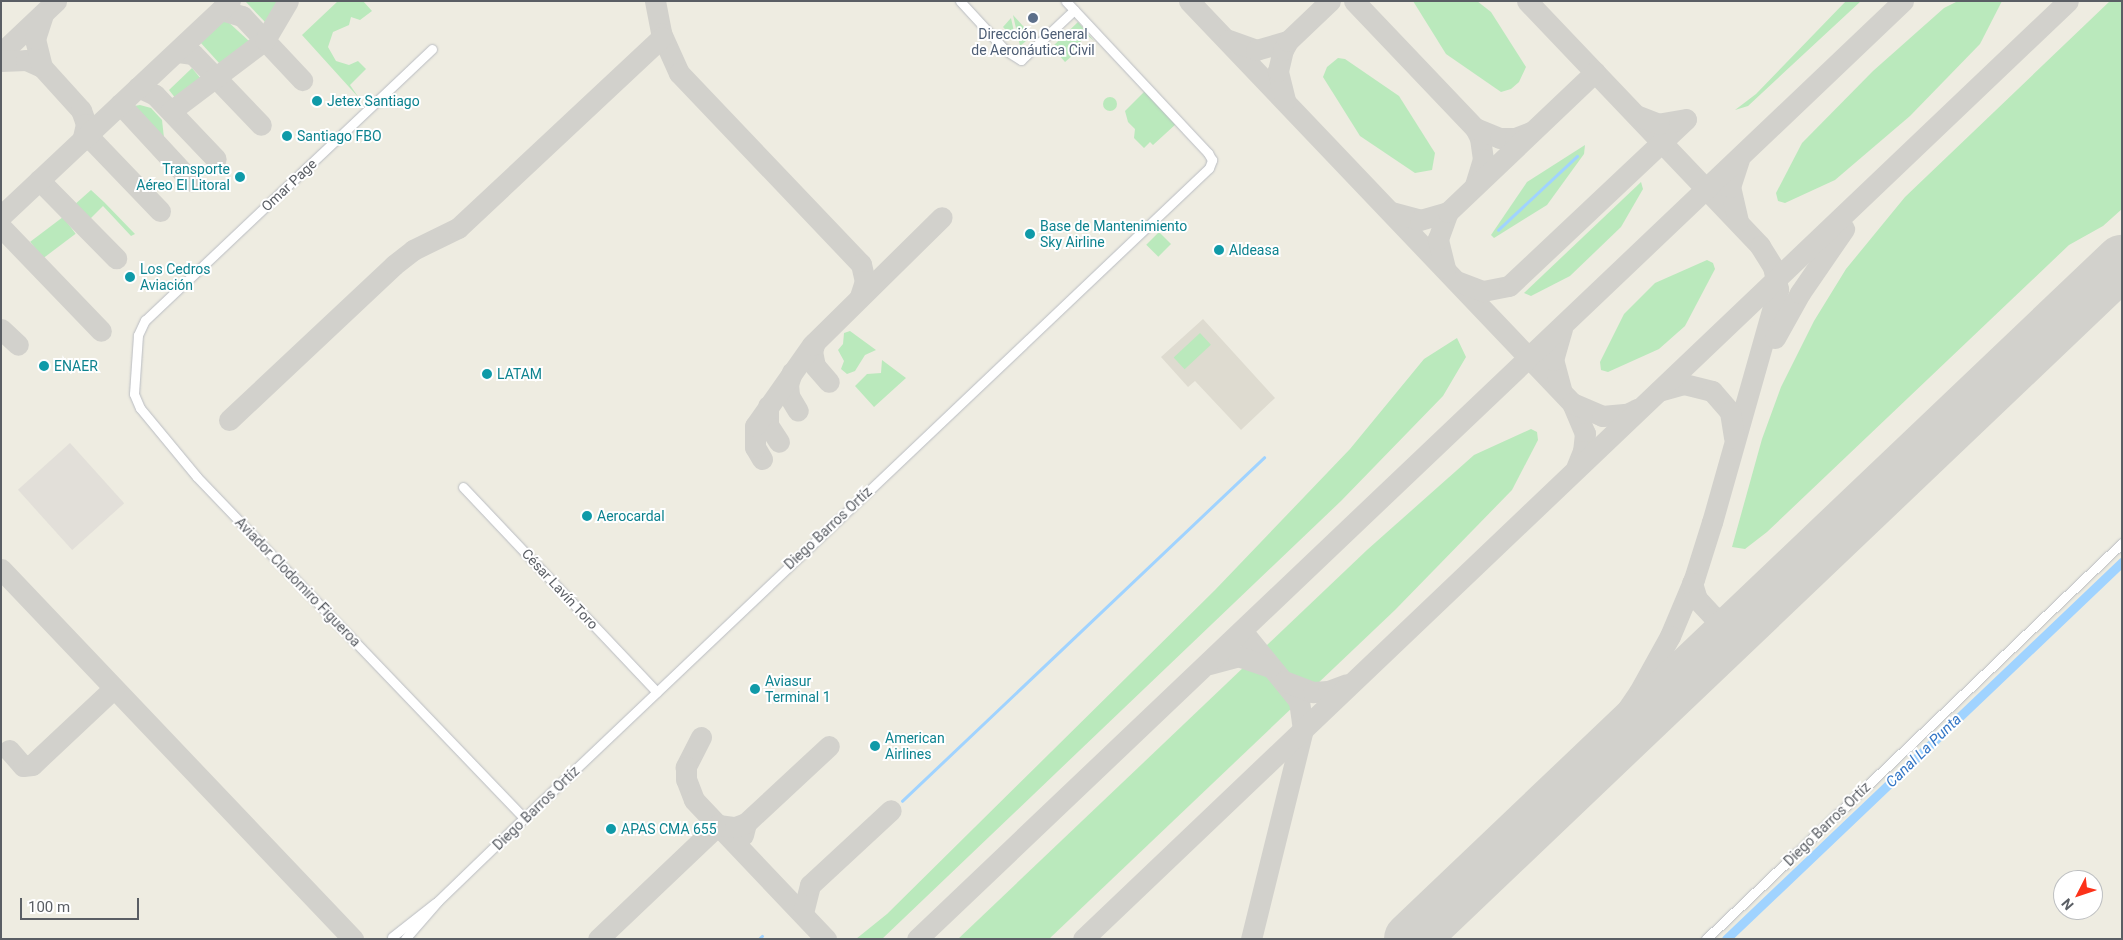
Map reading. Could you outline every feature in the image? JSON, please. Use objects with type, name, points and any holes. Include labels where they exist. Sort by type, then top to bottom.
[{"type":"street","points":[[960,1],[1005,50],[1021,60],[1074,10],[1066,1]]},
{"type":"street","name":"Diego Barros Ortíz","points":[[405,939],[438,901],[524,818],[1209,168],[1212,160],[1208,153],[1074,10]]},
{"type":"street","name":"Omar Page","points":[[145,320],[432,49]]},
{"type":"street","name":"Aviador Clodomiro Figueroa","points":[[145,320],[138,335],[134,376],[134,394],[140,408],[196,477],[524,818]]},
{"type":"street","name":"César Lavín Toro","points":[[462,487],[657,692]]},
{"type":"street","name":"Diego Barros Ortíz","points":[[1706,939],[2122,543]]},
{"type":"street","name":"Diego Barros Ortíz","points":[[392,937],[438,901]]},
{"type":"shaded area","points":[[1203,319],[1275,398],[1241,430],[1195,381],[1188,387],[1161,357]]},
{"type":"shaded area","points":[[70,443],[124,503],[72,550],[18,490]]},
{"type":"green space","points":[[245,1],[279,1],[266,23]]},
{"type":"green space","points":[[338,1],[363,1],[372,11],[360,20],[351,17],[349,25],[333,32],[328,47],[336,61],[349,65],[358,61],[366,69],[350,85],[359,98],[302,35]]},
{"type":"green space","points":[[1413,1],[1477,1],[1491,12],[1526,67],[1519,82],[1511,89],[1501,92],[1446,54]]},
{"type":"green space","points":[[1846,1],[1861,1],[1748,106],[1735,110],[1756,94]]},
{"type":"green space","points":[[1958,1],[2002,1],[1980,44],[1910,116],[1835,180],[1785,203],[1778,201],[1776,193],[1802,143],[1873,71],[1944,8]]},
{"type":"green space","points":[[2110,1],[2122,1],[2122,209],[2103,226],[2069,245],[1767,532],[1745,549],[1732,547],[1762,439],[1781,387],[1814,321],[1846,269],[1905,197]]},
{"type":"green space","points":[[1013,15],[1032,36],[1020,46]]},
{"type":"green space","points":[[1011,18],[1016,41],[1003,27]]},
{"type":"green space","points":[[225,19],[250,42],[220,64],[200,42]]},
{"type":"green space","points":[[1078,22],[1094,41],[1087,35],[1070,53],[1072,56],[1065,62],[1052,47]]},
{"type":"green space","points":[[1338,58],[1345,59],[1399,96],[1435,153],[1432,170],[1415,173],[1360,136],[1323,77],[1327,67]]},
{"type":"green space","points":[[192,68],[201,79],[176,99],[169,90]]},
{"type":"green space","points":[[1145,91],[1176,124],[1153,145],[1150,142],[1144,148],[1134,138],[1135,129],[1128,122],[1125,111]]},
{"type":"green space","points":[[1107,97],[1113,97],[1117,104],[1113,111],[1107,111],[1103,107],[1103,101]]},
{"type":"green space","points":[[140,105],[151,108],[162,120],[164,138],[134,106]]},
{"type":"green space","points":[[1585,145],[1584,154],[1547,205],[1494,238],[1491,235],[1527,182]]},
{"type":"green space","points":[[1641,182],[1643,189],[1621,227],[1570,276],[1531,296],[1524,293]]},
{"type":"green space","points":[[91,190],[135,234],[131,236],[103,206],[87,222],[73,206]]},
{"type":"green space","points":[[63,217],[76,234],[43,258],[30,242]]},
{"type":"green space","points":[[1159,232],[1171,244],[1158,257],[1146,245]]},
{"type":"green space","points":[[1707,260],[1713,263],[1715,269],[1685,326],[1659,349],[1608,372],[1601,370],[1600,362],[1624,314],[1655,283]]},
{"type":"green space","points":[[850,331],[876,350],[865,355],[855,371],[847,374],[841,369],[844,361],[838,350],[843,344],[844,333]]},
{"type":"green space","points":[[1200,333],[1211,345],[1185,369],[1174,358]]},
{"type":"green space","points":[[1457,338],[1466,357],[1443,396],[1341,501],[882,939],[856,939],[887,914],[1215,590],[1350,449],[1424,359]]},
{"type":"green space","points":[[882,360],[906,378],[874,407],[855,386],[867,374],[881,373]]},
{"type":"green space","points":[[1531,429],[1537,432],[1538,440],[1512,490],[1395,610],[1049,939],[958,939],[1367,550],[1474,455]]},
{"type":"waterway","points":[[1498,230],[1577,156]]},
{"type":"waterway","points":[[902,801],[1264,458]]},
{"type":"waterway","name":"Canal La Punta","points":[[1726,939],[2122,562]]},
{"type":"waterway","points":[[759,939],[762,936]]},
{"type":"taxiway","points":[[1,53],[56,1]]},
{"type":"taxiway","points":[[1,216],[230,1]]},
{"type":"taxiway","points":[[171,111],[265,40],[288,1]]},
{"type":"taxiway","points":[[655,1],[661,33],[679,73],[861,264],[865,281],[860,296]]},
{"type":"taxiway","points":[[1189,1],[1572,403],[1585,433],[1583,451],[1576,468]]},
{"type":"taxiway","points":[[1285,100],[1278,71],[1283,50],[1288,41],[1330,1]]},
{"type":"taxiway","points":[[1354,1],[1475,128],[1480,138],[1483,159],[1475,185]]},
{"type":"taxiway","points":[[1527,1],[1760,246],[1773,267],[1778,289],[1712,522],[1694,579],[1670,636],[1639,692],[1607,739],[1542,815]]},
{"type":"taxiway","points":[[917,939],[1903,1]]},
{"type":"taxiway","points":[[1083,939],[2068,1]]},
{"type":"taxiway","points":[[221,10],[242,16],[302,80]]},
{"type":"taxiway","points":[[42,67],[35,39],[43,14]]},
{"type":"taxiway","points":[[229,420],[394,265],[413,250],[458,228],[662,37]]},
{"type":"taxiway","points":[[1229,40],[1256,50],[1288,41]]},
{"type":"taxiway","points":[[178,52],[193,54],[261,125]]},
{"type":"taxiway","points":[[1,61],[26,60],[42,67],[81,110],[86,124],[82,141]]},
{"type":"taxiway","points":[[1445,268],[1438,239],[1448,212],[1595,72]]},
{"type":"taxiway","points":[[138,87],[155,95],[216,159]]},
{"type":"taxiway","points":[[120,104],[191,181]]},
{"type":"taxiway","points":[[1459,282],[1483,291],[1509,286],[1686,119],[1659,124],[1638,116]]},
{"type":"taxiway","points":[[1475,128],[1500,138],[1515,138],[1531,132]]},
{"type":"taxiway","points":[[88,136],[160,211]]},
{"type":"taxiway","points":[[1738,221],[1730,187],[1739,159]]},
{"type":"taxiway","points":[[39,180],[116,258]]},
{"type":"taxiway","points":[[1391,212],[1420,220],[1448,212]]},
{"type":"taxiway","points":[[762,459],[755,447],[755,426],[812,345],[942,217]]},
{"type":"taxiway","points":[[1,227],[101,331]]},
{"type":"taxiway","points":[[1775,338],[1800,293],[1844,229]]},
{"type":"taxiway","points":[[1561,389],[1553,360],[1562,328]]},
{"type":"taxiway","points":[[1,329],[18,345]]},
{"type":"taxiway","points":[[815,342],[812,351],[815,366],[829,382]]},
{"type":"taxiway","points":[[792,372],[788,384],[789,396],[798,411]]},
{"type":"taxiway","points":[[1659,391],[1684,384],[1712,391],[1730,412],[1734,438]]},
{"type":"taxiway","points":[[1572,403],[1602,416],[1627,414],[1637,409]]},
{"type":"taxiway","points":[[768,406],[768,425],[779,442]]},
{"type":"taxiway","points":[[1,569],[353,939]]},
{"type":"taxiway","points":[[1692,583],[1697,599],[1713,616],[1727,621],[1750,617]]},
{"type":"taxiway","points":[[1242,631],[1299,701],[1303,729],[1251,939]]},
{"type":"taxiway","points":[[1209,664],[1238,656],[1270,667]]},
{"type":"taxiway","points":[[1284,681],[1313,692],[1328,691],[1347,684]]},
{"type":"taxiway","points":[[9,750],[23,766],[32,765],[114,688]]},
{"type":"taxiway","points":[[701,737],[686,767],[686,779],[694,800],[826,939]]},
{"type":"taxiway","points":[[743,835],[746,823],[829,746]]},
{"type":"taxiway","points":[[803,913],[810,885],[891,810]]},
{"type":"taxiway","points":[[598,939],[718,825],[735,827],[746,823]]},
{"type":"runway","points":[[1411,939],[2122,262]]},
{"type":"place","name":"Dirección General de Aeronáutica Civil","points":[[1033,18]]},
{"type":"place","name":"Jetex Santiago","points":[[317,101]]},
{"type":"place","name":"Santiago FBO","points":[[287,136]]},
{"type":"place","name":"Transporte Aéreo El Litoral","points":[[240,177]]},
{"type":"place","name":"Base de Mantenimiento Sky Airline","points":[[1030,234]]},
{"type":"place","name":"Aldeasa","points":[[1219,250]]},
{"type":"place","name":"Los Cedros Aviación","points":[[130,277]]},
{"type":"place","name":"ENAER","points":[[44,366]]},
{"type":"place","name":"LATAM","points":[[487,374]]},
{"type":"place","name":"Aerocardal","points":[[587,516]]},
{"type":"place","name":"Aviasur Terminal 1","points":[[755,689]]},
{"type":"place","name":"American Airlines","points":[[875,746]]},
{"type":"place","name":"APAS CMA 655","points":[[611,829]]}]
